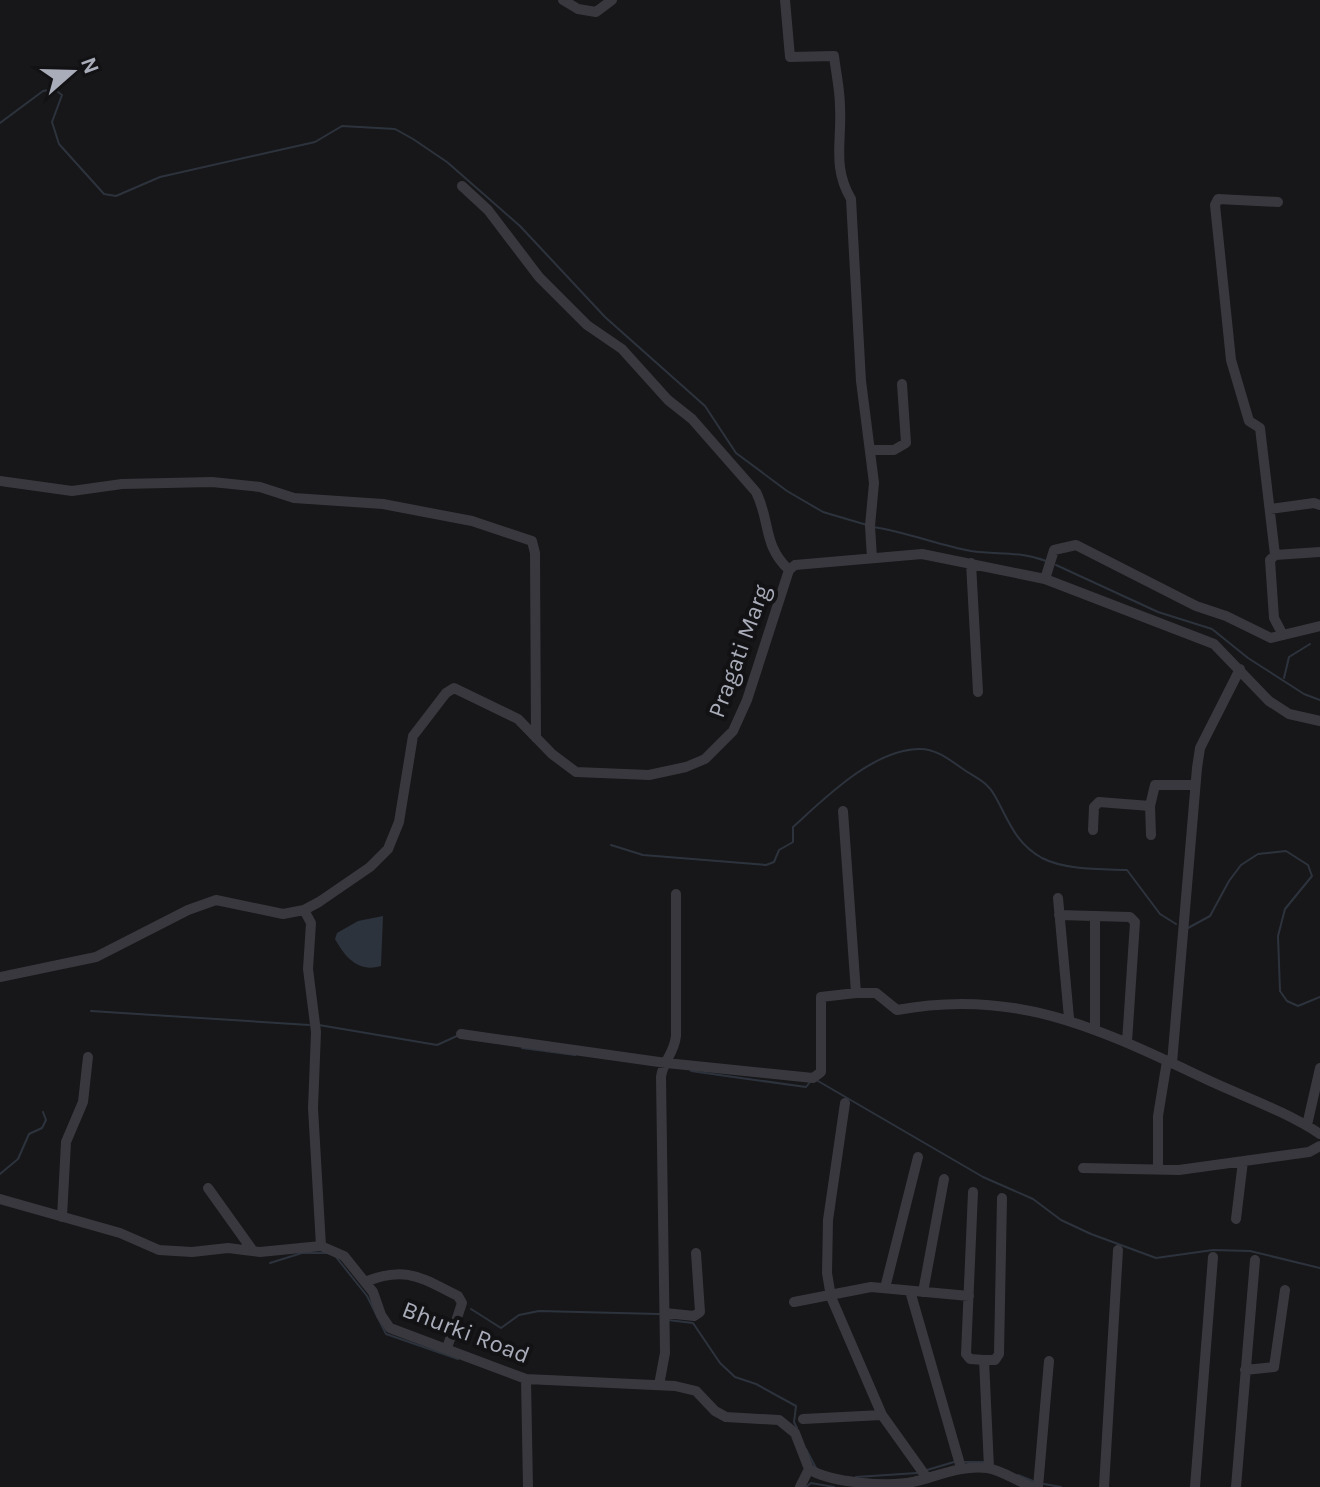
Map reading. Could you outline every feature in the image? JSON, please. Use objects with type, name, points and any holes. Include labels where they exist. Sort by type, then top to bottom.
[{"type":"street","points":[[563,0],[578,9],[596,12],[612,0]]},
{"type":"street","points":[[785,0],[790,57],[834,56],[841,108],[836,153],[839,175],[851,199],[861,381],[874,483],[870,526],[872,558]]},
{"type":"street","points":[[462,186],[488,210],[539,277],[587,325],[622,349],[668,400],[692,419],[756,492],[762,505],[771,549],[789,570]]},
{"type":"street","points":[[1275,555],[1260,428],[1249,421],[1231,360],[1215,205],[1218,199],[1278,202]]},
{"type":"street","points":[[870,450],[894,450],[906,443],[902,384]]},
{"type":"street","points":[[0,481],[72,491],[122,484],[212,482],[260,487],[294,498],[383,504],[472,521],[532,541],[535,553],[536,738]]},
{"type":"street","points":[[1270,509],[1314,503],[1320,505]]},
{"type":"street","points":[[1045,579],[1054,550],[1076,545],[1196,606],[1226,616],[1271,638],[1320,626]]},
{"type":"street","points":[[1283,635],[1274,618],[1270,560],[1275,555],[1320,552]]},
{"type":"street","name":"Pragati Marg","points":[[304,910],[370,867],[388,849],[399,822],[413,736],[446,693],[458,688],[518,719],[568,769],[590,774],[649,775],[674,771],[705,759],[733,731],[747,700],[789,570],[795,565],[922,554],[1045,579],[1214,644],[1269,701],[1289,714],[1320,721]]},
{"type":"street","points":[[971,563],[978,692]]},
{"type":"street","points":[[1158,1170],[1158,1116],[1170,1062],[1200,748],[1240,669]]},
{"type":"street","points":[[1151,835],[1150,805],[1155,785],[1195,785]]},
{"type":"street","points":[[1093,830],[1094,807],[1099,802],[1150,805]]},
{"type":"street","points":[[843,811],[856,993]]},
{"type":"street","points":[[659,1385],[665,1353],[661,1077],[663,1064],[674,1052],[676,1036],[676,894]]},
{"type":"street","points":[[1058,898],[1069,1018]]},
{"type":"street","points":[[0,977],[96,957],[188,910],[216,900],[283,914],[304,910],[311,923],[308,969],[316,1032],[313,1108],[321,1246],[253,1251],[228,1248],[192,1252],[159,1250],[0,1199]]},
{"type":"street","points":[[1059,915],[1130,917],[1135,922],[1127,1042]]},
{"type":"street","points":[[1095,916],[1095,1028]]},
{"type":"street","points":[[461,1034],[666,1063],[813,1078],[821,1072],[821,997],[876,993],[897,1010],[936,1002],[1008,1007],[1069,1018],[1095,1028],[1307,1125],[1320,1134]]},
{"type":"street","points":[[62,1217],[66,1142],[83,1102],[88,1057]]},
{"type":"street","points":[[1307,1125],[1320,1068]]},
{"type":"street","points":[[845,1103],[828,1220],[827,1273],[831,1297],[882,1415],[927,1478]]},
{"type":"street","points":[[1083,1168],[1158,1170],[1309,1152],[1320,1146]]},
{"type":"street","points":[[885,1288],[918,1157]]},
{"type":"street","points":[[1236,1219],[1243,1161]]},
{"type":"street","points":[[923,1292],[944,1179]]},
{"type":"street","points":[[208,1188],[253,1251]]},
{"type":"street","points":[[973,1192],[966,1354],[970,1359],[995,1360],[999,1354],[1002,1198]]},
{"type":"street","name":"Bhurki Road","points":[[321,1246],[344,1256],[365,1282],[390,1328],[526,1379],[659,1385],[696,1391],[715,1411],[726,1417],[779,1420],[795,1433],[809,1469]]},
{"type":"street","points":[[1104,1487],[1118,1250]]},
{"type":"street","points":[[665,1313],[694,1316],[700,1312],[696,1253]]},
{"type":"street","points":[[1195,1487],[1213,1257]]},
{"type":"street","points":[[1236,1487],[1255,1260]]},
{"type":"street","points":[[365,1282],[394,1273],[413,1274],[458,1296],[462,1303],[447,1348]]},
{"type":"street","points":[[794,1302],[871,1287],[969,1296]]},
{"type":"street","points":[[1245,1370],[1274,1367],[1285,1290]]},
{"type":"street","points":[[910,1291],[961,1468]]},
{"type":"street","points":[[984,1360],[989,1468]]},
{"type":"street","points":[[800,1487],[809,1469],[859,1482],[909,1483],[961,1468],[989,1468],[1033,1487],[1049,1361]]},
{"type":"street","points":[[526,1379],[528,1487]]},
{"type":"street","points":[[803,1419],[882,1415]]},
{"type":"shaded area","points":[[383,916],[381,966],[366,967],[353,962],[335,939],[337,933],[358,921]]},
{"type":"waterway","points":[[0,123],[43,91],[54,89],[62,95],[52,122],[59,144],[104,194],[116,196],[160,177],[315,142],[342,126],[395,129],[447,162],[520,226],[605,317],[705,406],[736,453],[787,491],[823,512],[867,525]]},
{"type":"waterway","points":[[873,527],[971,551],[1018,554],[1046,561]]},
{"type":"waterway","points":[[1056,565],[1158,612],[1212,629],[1248,658],[1304,694],[1320,700]]},
{"type":"waterway","points":[[1284,678],[1289,657],[1310,644]]},
{"type":"waterway","points":[[611,845],[643,855],[766,865],[774,862],[779,850],[793,842],[793,827],[850,778],[885,757],[920,749],[943,756],[989,787],[1014,831],[1033,852],[1061,865],[1127,870],[1160,914],[1176,924]]},
{"type":"waterway","points":[[1188,928],[1210,916],[1241,865],[1258,854],[1286,851],[1308,865],[1312,876],[1285,909],[1278,936],[1280,991],[1287,1001],[1298,1006],[1320,997]]},
{"type":"waterway","points":[[91,1011],[309,1025]]},
{"type":"waterway","points":[[319,1025],[437,1045],[457,1036]]},
{"type":"waterway","points":[[522,1048],[575,1055]]},
{"type":"waterway","points":[[691,1071],[806,1087],[810,1082]]},
{"type":"waterway","points":[[818,1081],[983,1177],[1033,1199],[1061,1220],[1091,1234],[1156,1258],[1213,1250],[1250,1251],[1320,1268]]},
{"type":"waterway","points":[[0,1174],[18,1159],[29,1134],[42,1128],[46,1120],[43,1112]]},
{"type":"waterway","points":[[270,1263],[302,1253],[326,1253]]},
{"type":"waterway","points":[[336,1257],[367,1296],[386,1334],[458,1359]]},
{"type":"waterway","points":[[471,1309],[501,1328],[519,1315],[539,1311],[659,1314]]},
{"type":"waterway","points":[[668,1320],[693,1323],[720,1363],[735,1377],[756,1384],[796,1406],[794,1422],[797,1428]]},
{"type":"waterway","points":[[806,1449],[816,1468]]},
{"type":"waterway","points":[[927,1470],[954,1462]]},
{"type":"waterway","points":[[965,1462],[984,1462]]},
{"type":"waterway","points":[[856,1477],[917,1473]]},
{"type":"waterway","points":[[1018,1475],[1033,1481]]},
{"type":"waterway","points":[[806,1487],[811,1483],[834,1487]]},
{"type":"waterway","points":[[1044,1484],[1061,1487]]}]
